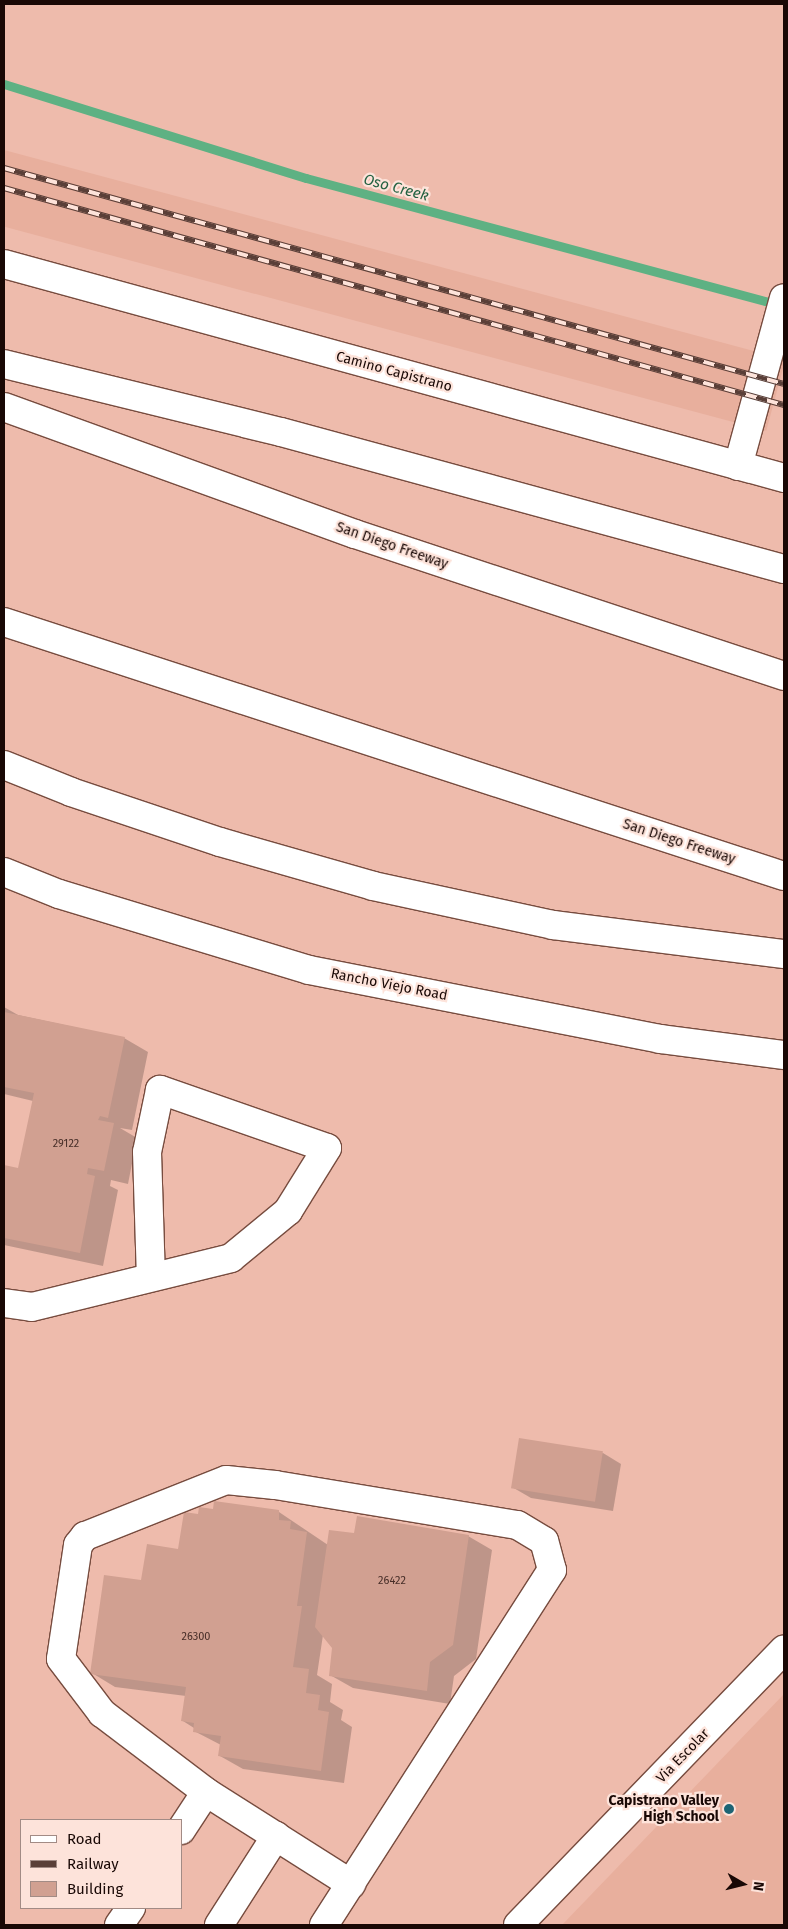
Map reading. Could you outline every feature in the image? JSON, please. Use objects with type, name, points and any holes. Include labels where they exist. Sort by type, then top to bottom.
[{"type":"main road","name":"Camino Capistrano","points":[[4,264],[784,478]]},
{"type":"main road","points":[[738,466],[784,298]]},
{"type":"main road","points":[[4,364],[281,432],[784,568]]},
{"type":"main road","name":"San Diego Freeway","points":[[4,407],[355,534],[784,676]]},
{"type":"main road","name":"San Diego Freeway","points":[[4,622],[784,876]]},
{"type":"main road","points":[[4,765],[71,792],[220,842],[373,886],[553,925],[784,954]]},
{"type":"main road","name":"Rancho Viejo Road","points":[[4,872],[59,894],[309,970],[660,1038],[784,1055]]},
{"type":"main road","points":[[4,1303],[32,1307],[230,1258],[288,1211],[327,1148],[160,1090],[147,1152],[151,1277]]},
{"type":"main road","points":[[324,1925],[351,1884],[552,1570],[544,1541],[517,1525],[275,1485],[226,1480],[85,1536],[78,1545],[61,1659],[102,1713],[206,1792],[351,1884]]},
{"type":"main road","name":"Via Escolar","points":[[518,1925],[784,1650]]},
{"type":"main road","points":[[182,1828],[206,1792]]},
{"type":"main road","points":[[219,1925],[276,1836]]},
{"type":"main road","points":[[119,1925],[130,1909]]},
{"type":"shaded area","points":[[4,150],[784,359],[766,431],[4,227]]},
{"type":"shaded area","name":"Capistrano Valley High School","points":[[784,1694],[784,1925],[562,1925]]},
{"type":"building","points":[[4,1012],[125,1037],[108,1118],[100,1116],[98,1120],[114,1123],[104,1171],[88,1168],[87,1174],[95,1176],[80,1253],[4,1238],[4,1165],[18,1168],[34,1093],[4,1087]]},
{"type":"building","points":[[519,1438],[603,1451],[595,1502],[511,1488]]},
{"type":"building","points":[[214,1501],[279,1510],[279,1520],[291,1521],[290,1529],[307,1532],[297,1606],[302,1606],[293,1667],[309,1669],[306,1693],[320,1695],[318,1710],[329,1712],[321,1771],[218,1756],[221,1736],[193,1732],[194,1723],[181,1721],[186,1687],[90,1674],[104,1575],[141,1580],[147,1544],[178,1549],[184,1512],[198,1514],[199,1507],[213,1509]]},
{"type":"building","points":[[357,1516],[469,1535],[453,1645],[430,1662],[427,1691],[329,1676],[332,1648],[315,1627],[329,1530],[354,1533]]},
{"type":"waterway","name":"Oso Creek","points":[[4,84],[306,178],[779,305]]},
{"type":"railway","points":[[4,168],[784,384]]},
{"type":"railway","points":[[4,188],[784,405]]},
{"type":"place","name":"Capistrano Valley High School","points":[[729,1809]]}]
